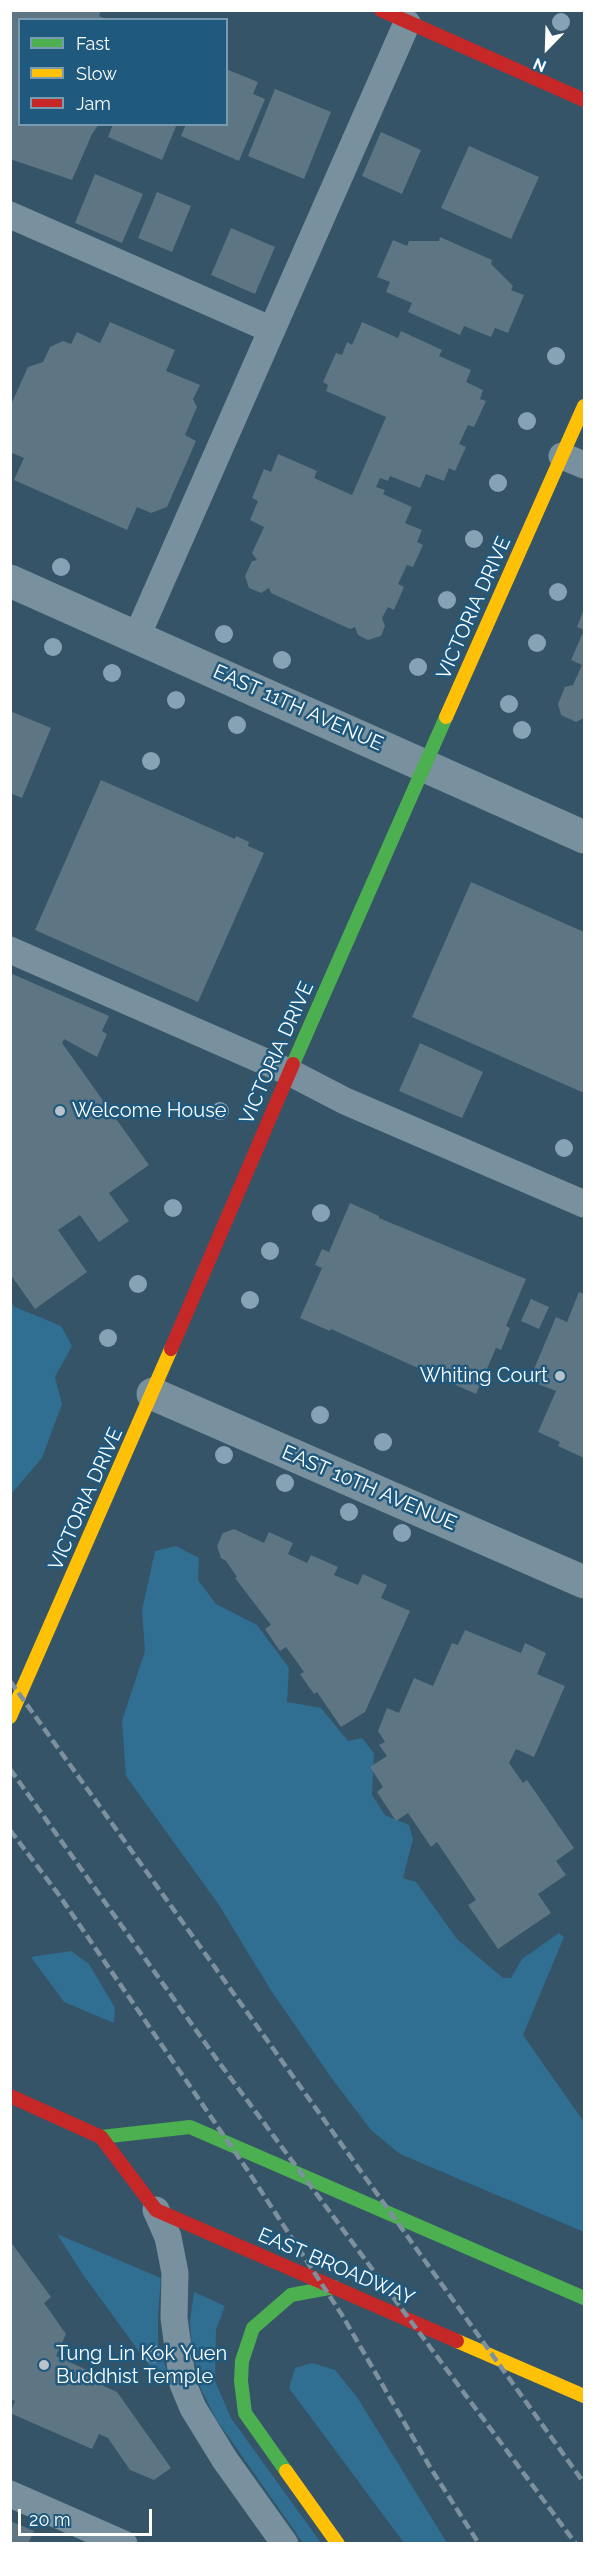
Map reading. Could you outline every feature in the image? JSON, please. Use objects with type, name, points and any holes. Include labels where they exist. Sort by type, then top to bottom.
[{"type":"street","points":[[391,14],[585,100]]},
{"type":"street","name":"VICTORIA DRIVE","points":[[10,1717],[124,1462],[425,765],[574,461],[585,406]]},
{"type":"street","name":"EAST 11TH AVENUE","points":[[10,581],[138,636],[585,837]]},
{"type":"street","name":"EAST 10TH AVENUE","points":[[153,1394],[585,1582]]},
{"type":"street","name":"EAST BROADWAY","points":[[10,2096],[101,2137],[156,2210],[585,2396]]},
{"type":"street","name":"EAST BROADWAY","points":[[101,2137],[190,2127],[585,2298]]},
{"type":"street","points":[[334,2287],[291,2295],[273,2308],[253,2328],[242,2361],[245,2413],[338,2544]]},
{"type":"lane","points":[[138,636],[272,330],[391,14]]},
{"type":"lane","points":[[10,215],[272,330]]},
{"type":"lane","points":[[10,950],[291,1073],[345,1101],[585,1204]]},
{"type":"lane","points":[[156,2210],[168,2237],[175,2273],[174,2318],[183,2384],[193,2408],[225,2460],[285,2544]]},
{"type":"lane","points":[[10,2494],[124,2544]]},
{"type":"shaded area","points":[[10,1302],[15,1307],[61,1326],[72,1346],[55,1377],[62,1404],[42,1458],[11,1494]]},
{"type":"shaded area","points":[[176,1546],[199,1558],[198,1580],[216,1604],[257,1625],[289,1668],[287,1702],[321,1708],[348,1741],[362,1738],[374,1753],[372,1795],[385,1815],[409,1825],[413,1839],[403,1878],[416,1882],[457,1939],[503,1978],[511,1978],[522,1959],[559,1933],[564,1937],[523,2035],[584,2122],[584,2232],[400,2154],[371,2130],[272,1992],[219,1905],[126,1776],[122,1721],[145,1651],[142,1610],[155,1551]]},
{"type":"shaded area","points":[[71,1951],[89,1964],[115,2008],[114,2023],[64,2002],[31,1957]]},
{"type":"shaded area","points":[[57,2234],[161,2278],[158,2350],[170,2376],[169,2383],[162,2383],[84,2276]]},
{"type":"shaded area","points":[[194,2292],[225,2306],[216,2330],[215,2381],[231,2418],[321,2543],[303,2543],[216,2419],[201,2389],[192,2350],[190,2321]]},
{"type":"shaded area","points":[[312,2363],[335,2370],[357,2397],[447,2543],[404,2543],[289,2388],[295,2368]]},
{"type":"building","points":[[10,10],[101,10],[99,16],[104,18],[18,18],[18,126],[98,126],[72,180],[10,159]]},
{"type":"building","points":[[228,70],[258,82],[253,94],[265,99],[239,161],[181,136],[185,126],[228,126]]},
{"type":"building","points":[[275,89],[331,112],[304,179],[248,156]]},
{"type":"building","points":[[112,126],[176,126],[162,160],[108,137]]},
{"type":"building","points":[[381,132],[421,150],[402,194],[362,176]]},
{"type":"building","points":[[469,146],[539,177],[511,239],[441,208]]},
{"type":"building","points":[[95,174],[143,194],[122,243],[75,223]]},
{"type":"building","points":[[157,192],[191,206],[172,252],[138,238]]},
{"type":"building","points":[[231,228],[275,247],[255,294],[211,275]]},
{"type":"building","points":[[440,237],[492,260],[491,264],[513,286],[511,290],[524,295],[508,333],[495,328],[491,337],[464,326],[460,335],[408,312],[412,303],[386,292],[390,282],[377,277],[393,240],[407,246],[409,241],[439,241]]},
{"type":"building","points":[[110,322],[175,350],[166,371],[200,385],[193,399],[197,407],[185,435],[196,441],[167,507],[151,513],[137,507],[127,530],[14,480],[24,458],[10,452],[10,407],[28,367],[43,362],[50,347],[63,341],[71,344],[77,332],[100,343]]},
{"type":"building","points":[[362,322],[398,338],[401,331],[442,350],[439,356],[471,370],[466,382],[483,390],[480,399],[486,401],[474,427],[468,425],[459,444],[466,447],[455,471],[449,468],[444,481],[426,474],[420,488],[390,476],[388,481],[380,478],[376,487],[385,490],[383,494],[412,507],[405,523],[422,530],[417,542],[423,545],[413,567],[407,565],[398,584],[404,587],[394,610],[388,607],[382,618],[385,626],[381,636],[368,640],[358,635],[355,627],[350,629],[271,593],[269,588],[261,593],[249,588],[245,576],[252,561],[257,560],[252,553],[264,527],[250,520],[258,501],[252,498],[264,469],[271,472],[278,454],[317,471],[314,478],[352,495],[386,417],[326,391],[328,385],[323,382],[336,353],[342,355],[347,342],[352,345]]},
{"type":"building","points":[[584,609],[584,630],[577,627]]},
{"type":"building","points":[[584,630],[584,718],[576,722],[561,715],[558,704],[565,687],[573,685],[582,665],[571,660]]},
{"type":"building","points":[[10,711],[51,728],[22,798],[10,793]]},
{"type":"building","points":[[101,780],[235,839],[236,836],[249,842],[248,846],[264,853],[198,1002],[35,930]]},
{"type":"building","points":[[471,882],[584,932],[584,1093],[412,1017]]},
{"type":"building","name":"Welcome House","points":[[10,973],[109,1016],[102,1031],[107,1034],[97,1057],[64,1039],[62,1043],[149,1165],[109,1193],[129,1221],[99,1242],[80,1215],[58,1230],[87,1272],[35,1309],[10,1274]]},
{"type":"building","points":[[420,1043],[483,1072],[462,1118],[399,1091]]},
{"type":"building","points":[[350,1203],[379,1218],[526,1279],[506,1326],[510,1328],[501,1350],[496,1348],[476,1394],[331,1329],[330,1331],[300,1318],[322,1268],[315,1265],[322,1249],[329,1252]]},
{"type":"building","name":"Whiting Court","points":[[579,1292],[584,1294],[584,1458],[558,1446],[560,1442],[538,1432],[556,1391],[533,1382],[537,1371],[534,1369],[556,1317],[567,1322]]},
{"type":"building","points":[[531,1299],[549,1307],[539,1329],[521,1321]]},
{"type":"building","points":[[234,1529],[264,1543],[269,1532],[293,1543],[288,1554],[307,1563],[311,1555],[338,1567],[334,1575],[358,1585],[363,1574],[387,1585],[381,1598],[410,1611],[365,1712],[341,1727],[317,1692],[314,1694],[300,1674],[304,1672],[286,1647],[280,1651],[265,1629],[271,1625],[235,1578],[237,1577],[226,1561],[221,1558],[217,1546],[223,1533]]},
{"type":"building","points":[[465,1630],[521,1653],[525,1643],[546,1653],[537,1674],[565,1686],[534,1757],[516,1749],[509,1763],[523,1783],[527,1780],[574,1848],[556,1861],[566,1875],[538,1894],[551,1913],[498,1949],[468,1905],[476,1900],[437,1842],[431,1847],[408,1813],[396,1821],[377,1792],[383,1787],[370,1767],[387,1756],[379,1745],[385,1742],[378,1731],[387,1708],[399,1713],[414,1678],[433,1686],[452,1643],[458,1645]]},
{"type":"building","name":"Tung Lin Kok Yuen Buddhist Temple","points":[[10,2241],[51,2297],[44,2303],[66,2334],[56,2356],[98,2375],[95,2382],[117,2392],[171,2468],[154,2480],[130,2470],[108,2438],[99,2434],[92,2449],[10,2413],[15,2401],[10,2399]]},
{"type":"building","points":[[10,2521],[34,2531],[28,2544],[10,2544]]},
{"type":"railway","points":[[10,1681],[584,2483]]},
{"type":"railway","points":[[10,1769],[218,2061],[576,2544]]},
{"type":"railway","points":[[10,1830],[59,1895],[246,2168],[342,2315],[430,2467],[479,2544]]},
{"type":"traffic: fast","points":[[293,1064],[446,717]]},
{"type":"traffic: fast","points":[[101,2137],[190,2127],[584,2298]]},
{"type":"traffic: fast","points":[[286,2471],[245,2413],[241,2381],[242,2361],[253,2328],[291,2295],[334,2287]]},
{"type":"traffic: slow","points":[[446,717],[584,406]]},
{"type":"traffic: slow","points":[[10,1717],[171,1349]]},
{"type":"traffic: slow","points":[[457,2341],[584,2396]]},
{"type":"traffic: slow","points":[[286,2471],[338,2544]]},
{"type":"traffic: jam","points":[[381,10],[584,100]]},
{"type":"traffic: jam","points":[[171,1349],[293,1064]]},
{"type":"traffic: jam","points":[[10,2096],[101,2137],[156,2210],[457,2341]]},
{"type":"place","name":"Welcome House","points":[[60,1111]]},
{"type":"place","name":"Whiting Court","points":[[560,1376]]},
{"type":"place","name":"Tung Lin Kok Yuen Buddhist Temple","points":[[44,2365]]}]
